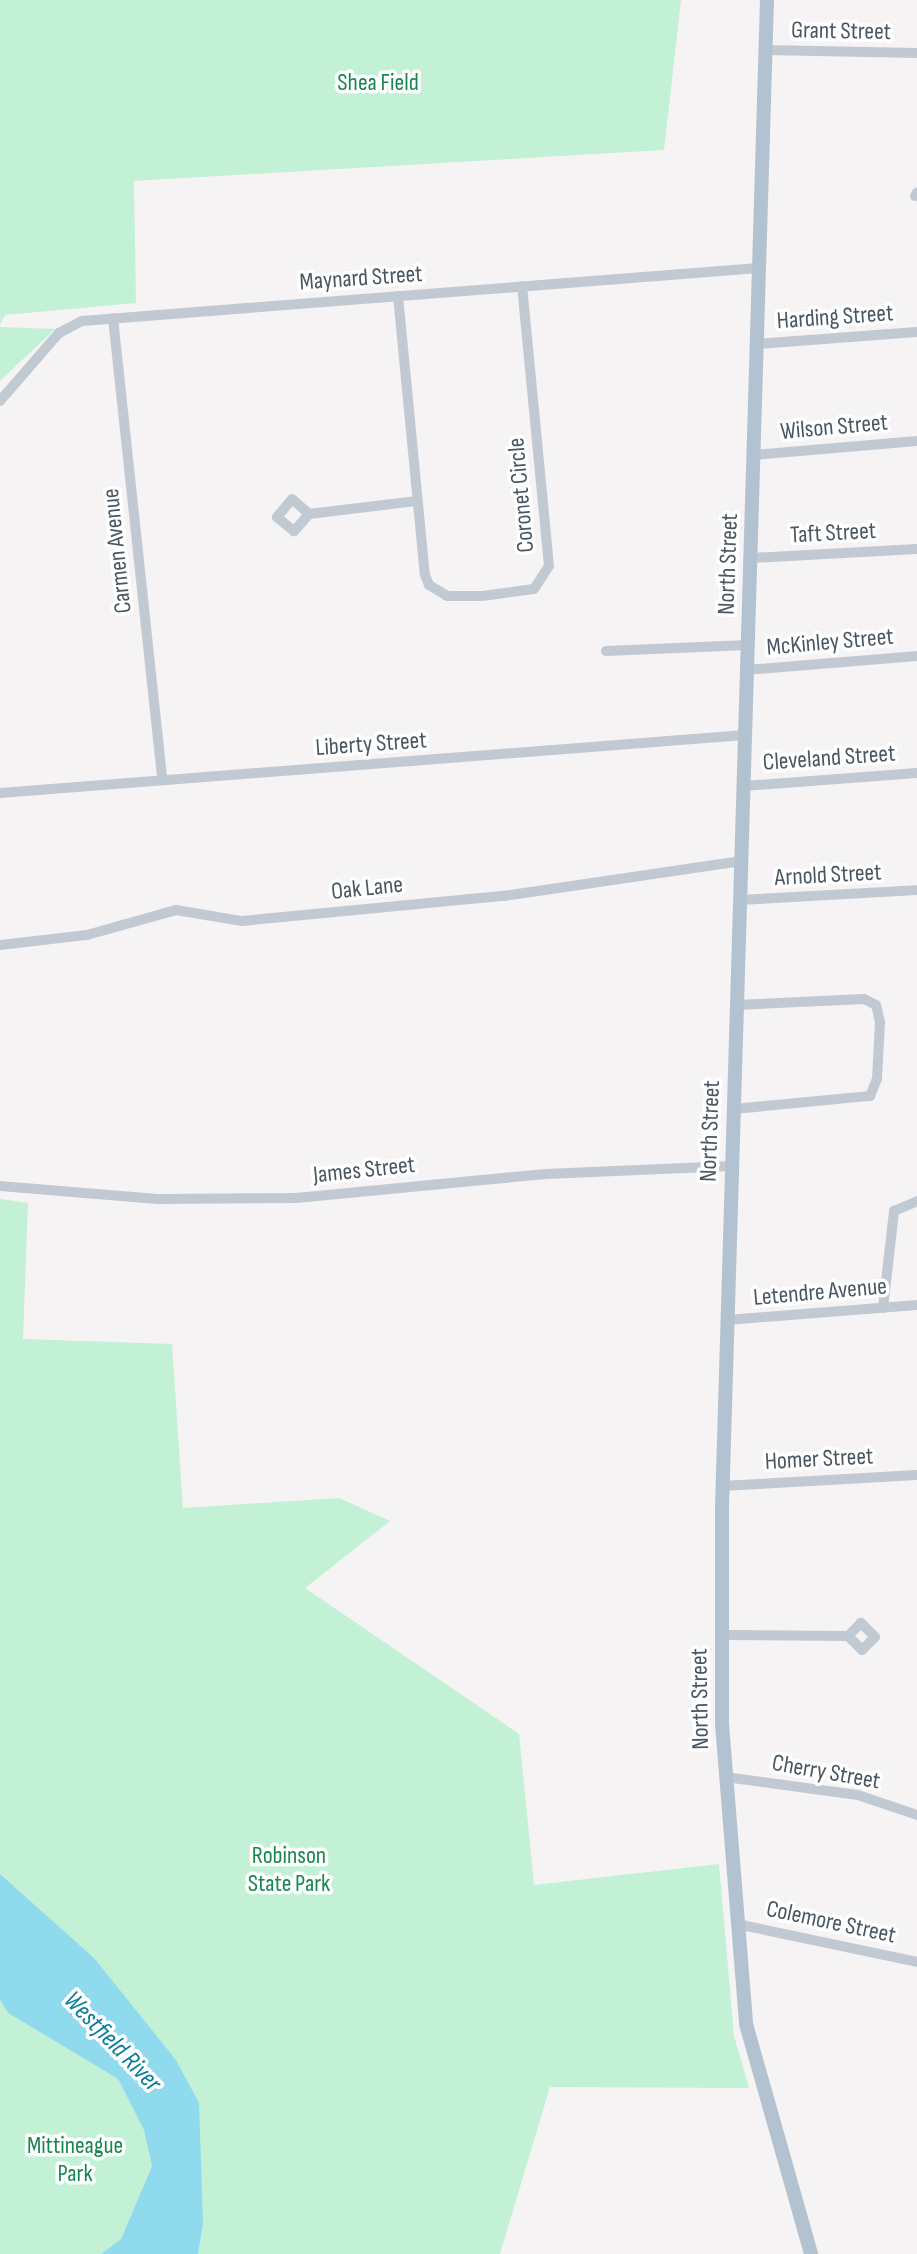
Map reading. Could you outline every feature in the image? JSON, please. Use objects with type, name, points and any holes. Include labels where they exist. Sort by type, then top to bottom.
[{"type":"main road","name":"North Street","points":[[767,0],[722,1486],[722,1635],[725,1777],[737,1924],[754,2058],[811,2254]]},
{"type":"street","name":"Grant Street","points":[[765,50],[917,53]]},
{"type":"street","name":"Maynard Street","points":[[0,401],[70,324],[113,318],[759,268]]},
{"type":"street","name":"Coronet Circle","points":[[398,296],[423,564],[436,590],[459,596],[525,592],[547,573],[522,286]]},
{"type":"street","name":"Carmen Avenue","points":[[113,318],[162,780]]},
{"type":"street","name":"Harding Street","points":[[757,344],[917,332]]},
{"type":"street","name":"Wilson Street","points":[[754,455],[917,441]]},
{"type":"street","points":[[309,514],[417,501]]},
{"type":"street","name":"Taft Street","points":[[751,558],[917,549]]},
{"type":"street","points":[[606,651],[748,645]]},
{"type":"street","name":"McKinley Street","points":[[747,670],[917,656]]},
{"type":"street","name":"Liberty Street","points":[[0,793],[745,735]]},
{"type":"street","name":"Cleveland Street","points":[[744,786],[917,773]]},
{"type":"street","name":"Oak Lane","points":[[0,945],[87,935],[176,910],[242,921],[505,896],[741,861]]},
{"type":"street","name":"Arnold Street","points":[[740,900],[917,890]]},
{"type":"street","points":[[734,1109],[862,1100],[877,1079],[880,1022],[876,1005],[864,999],[737,1005]]},
{"type":"street","name":"James Street","points":[[0,1186],[157,1199],[296,1198],[524,1176],[732,1166]]},
{"type":"street","points":[[883,1308],[894,1211],[917,1201]]},
{"type":"street","name":"Letendre Avenue","points":[[727,1320],[917,1305]]},
{"type":"street","name":"Homer Street","points":[[722,1486],[917,1475]]},
{"type":"street","points":[[722,1635],[848,1636]]},
{"type":"street","name":"Cherry Street","points":[[725,1777],[858,1796],[917,1815]]},
{"type":"street","name":"Colemore Street","points":[[737,1924],[917,1962]]},
{"type":"green space","name":"Shea Field","points":[[0,0],[681,0],[664,150],[134,181],[136,303],[5,315],[0,325]]},
{"type":"green space","points":[[0,327],[55,329],[0,381]]},
{"type":"green space","name":"Robinson State Park","points":[[0,1199],[28,1203],[23,1339],[172,1344],[183,1508],[339,1498],[390,1521],[305,1588],[519,1734],[534,1885],[719,1864],[734,2036],[749,2088],[550,2087],[500,2254],[161,2254],[179,2125],[0,1931]]},
{"type":"green space","name":"Mittineague Park","points":[[0,2000],[8,2013],[118,2079],[144,2129],[152,2166],[121,2239],[101,2254],[0,2254]]},
{"type":"water","name":"Westfield River","points":[[0,1874],[94,1958],[176,2060],[199,2103],[203,2223],[198,2254],[101,2254],[121,2239],[152,2166],[144,2130],[118,2079],[8,2013],[0,2000]]}]
